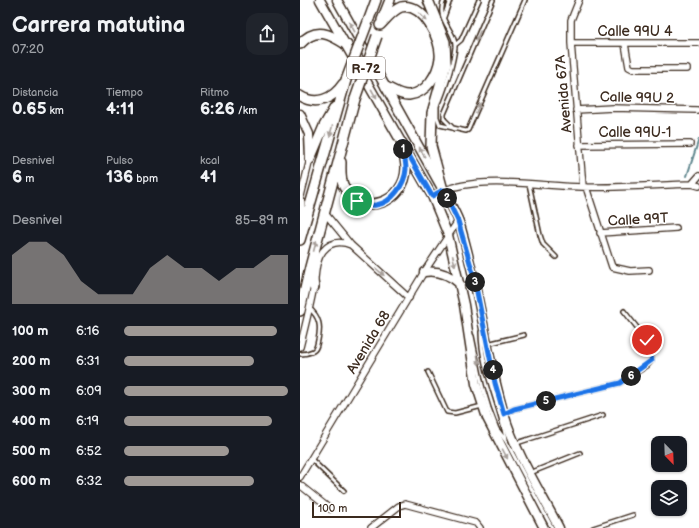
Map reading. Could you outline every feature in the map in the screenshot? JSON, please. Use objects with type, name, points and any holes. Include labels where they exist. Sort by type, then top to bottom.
[{"type":"main road","points":[[320,0],[432,196],[448,235],[460,284],[476,384],[496,438],[544,528]]},
{"type":"main road","points":[[337,0],[443,190],[458,221],[474,277],[487,344],[504,414],[515,444],[559,528]]},
{"type":"main road","name":"R-72","points":[[300,239],[346,80],[376,0]]},
{"type":"main road","name":"R-72","points":[[304,310],[324,212],[340,152],[355,99],[390,0]]},
{"type":"main road","points":[[428,0],[445,42],[446,64],[432,113],[431,146],[443,190]]},
{"type":"main road","points":[[380,25],[389,15],[401,7],[412,8],[424,16],[436,34],[440,57],[434,77],[422,90],[408,95],[386,87]]},
{"type":"main road","points":[[300,44],[313,34],[324,34],[347,45]]},
{"type":"main road","points":[[300,96],[307,101],[323,101],[338,93],[346,80]]},
{"type":"main road","name":"R-72","points":[[310,159],[324,126],[342,94]]},
{"type":"main road","points":[[300,114],[309,134],[310,159]]},
{"type":"main road","points":[[340,152],[341,178],[343,186],[350,196],[357,201],[376,205],[386,202],[396,194],[402,183],[406,169],[402,143]]},
{"type":"main road","name":"R-72","points":[[300,197],[300,239]]},
{"type":"main road","points":[[424,272],[434,270],[445,274],[460,284]]},
{"type":"street","name":"Avenida 67A","points":[[579,0],[571,20],[571,43],[584,187],[612,267],[630,271],[649,270]]},
{"type":"street","name":"Calle 99U 4","points":[[571,43],[699,43]]},
{"type":"street","points":[[625,44],[628,63],[633,69],[687,69]]},
{"type":"street","name":"Calle 99U 2","points":[[576,110],[613,108],[698,110]]},
{"type":"street","name":"Calle 99U-1","points":[[580,144],[690,144]]},
{"type":"street","name":"R-72","points":[[300,197],[310,159]]},
{"type":"street","points":[[692,184],[699,176]]},
{"type":"street","points":[[692,184],[699,180]]},
{"type":"street","points":[[432,196],[454,186],[513,183],[584,187],[692,184],[699,186]]},
{"type":"street","points":[[324,212],[351,245],[408,298]]},
{"type":"street","name":"Avenida 68","points":[[300,477],[424,272],[458,221]]},
{"type":"street","name":"Calle 99T","points":[[600,233],[676,228]]},
{"type":"street","points":[[312,275],[323,251],[329,246],[336,242],[344,242],[351,245]]},
{"type":"street","points":[[300,347],[304,310]]},
{"type":"street","points":[[300,485],[330,509]]},
{"type":"street","points":[[371,528],[398,506],[405,504],[478,526]]},
{"type":"lane","points":[[444,0],[440,8],[455,45],[451,71],[437,110],[438,120],[440,125],[466,131],[468,130],[525,0]]},
{"type":"lane","points":[[444,18],[450,0]]},
{"type":"lane","points":[[455,45],[461,40],[480,0]]},
{"type":"lane","points":[[454,129],[444,120],[444,114],[493,0]]},
{"type":"lane","points":[[529,184],[543,244],[556,257]]},
{"type":"lane","points":[[300,354],[312,352],[317,347],[320,334],[318,320],[315,313],[304,310]]},
{"type":"lane","points":[[504,414],[514,409],[620,383],[647,366],[652,360],[652,355],[647,340],[624,311]]},
{"type":"lane","points":[[482,316],[481,341],[506,441]]},
{"type":"lane","points":[[467,322],[475,343],[482,385],[497,429],[506,441],[552,528]]},
{"type":"lane","points":[[487,344],[524,335]]},
{"type":"lane","points":[[428,372],[448,412],[455,413],[484,406]]},
{"type":"lane","points":[[515,444],[602,415]]},
{"type":"lane","points":[[530,473],[580,452]]},
{"type":"lane","points":[[311,459],[344,492]]},
{"type":"lane","points":[[593,528],[633,515]]},
{"type":"waterway","points":[[687,176],[699,139]]},
{"type":"route","points":[[357,201],[367,205],[376,205],[386,202],[396,194],[402,183],[406,169],[402,143],[432,196],[443,190],[458,221],[474,277],[495,383],[504,414],[514,409],[620,383],[647,366],[652,360],[652,355],[647,340]]}]
